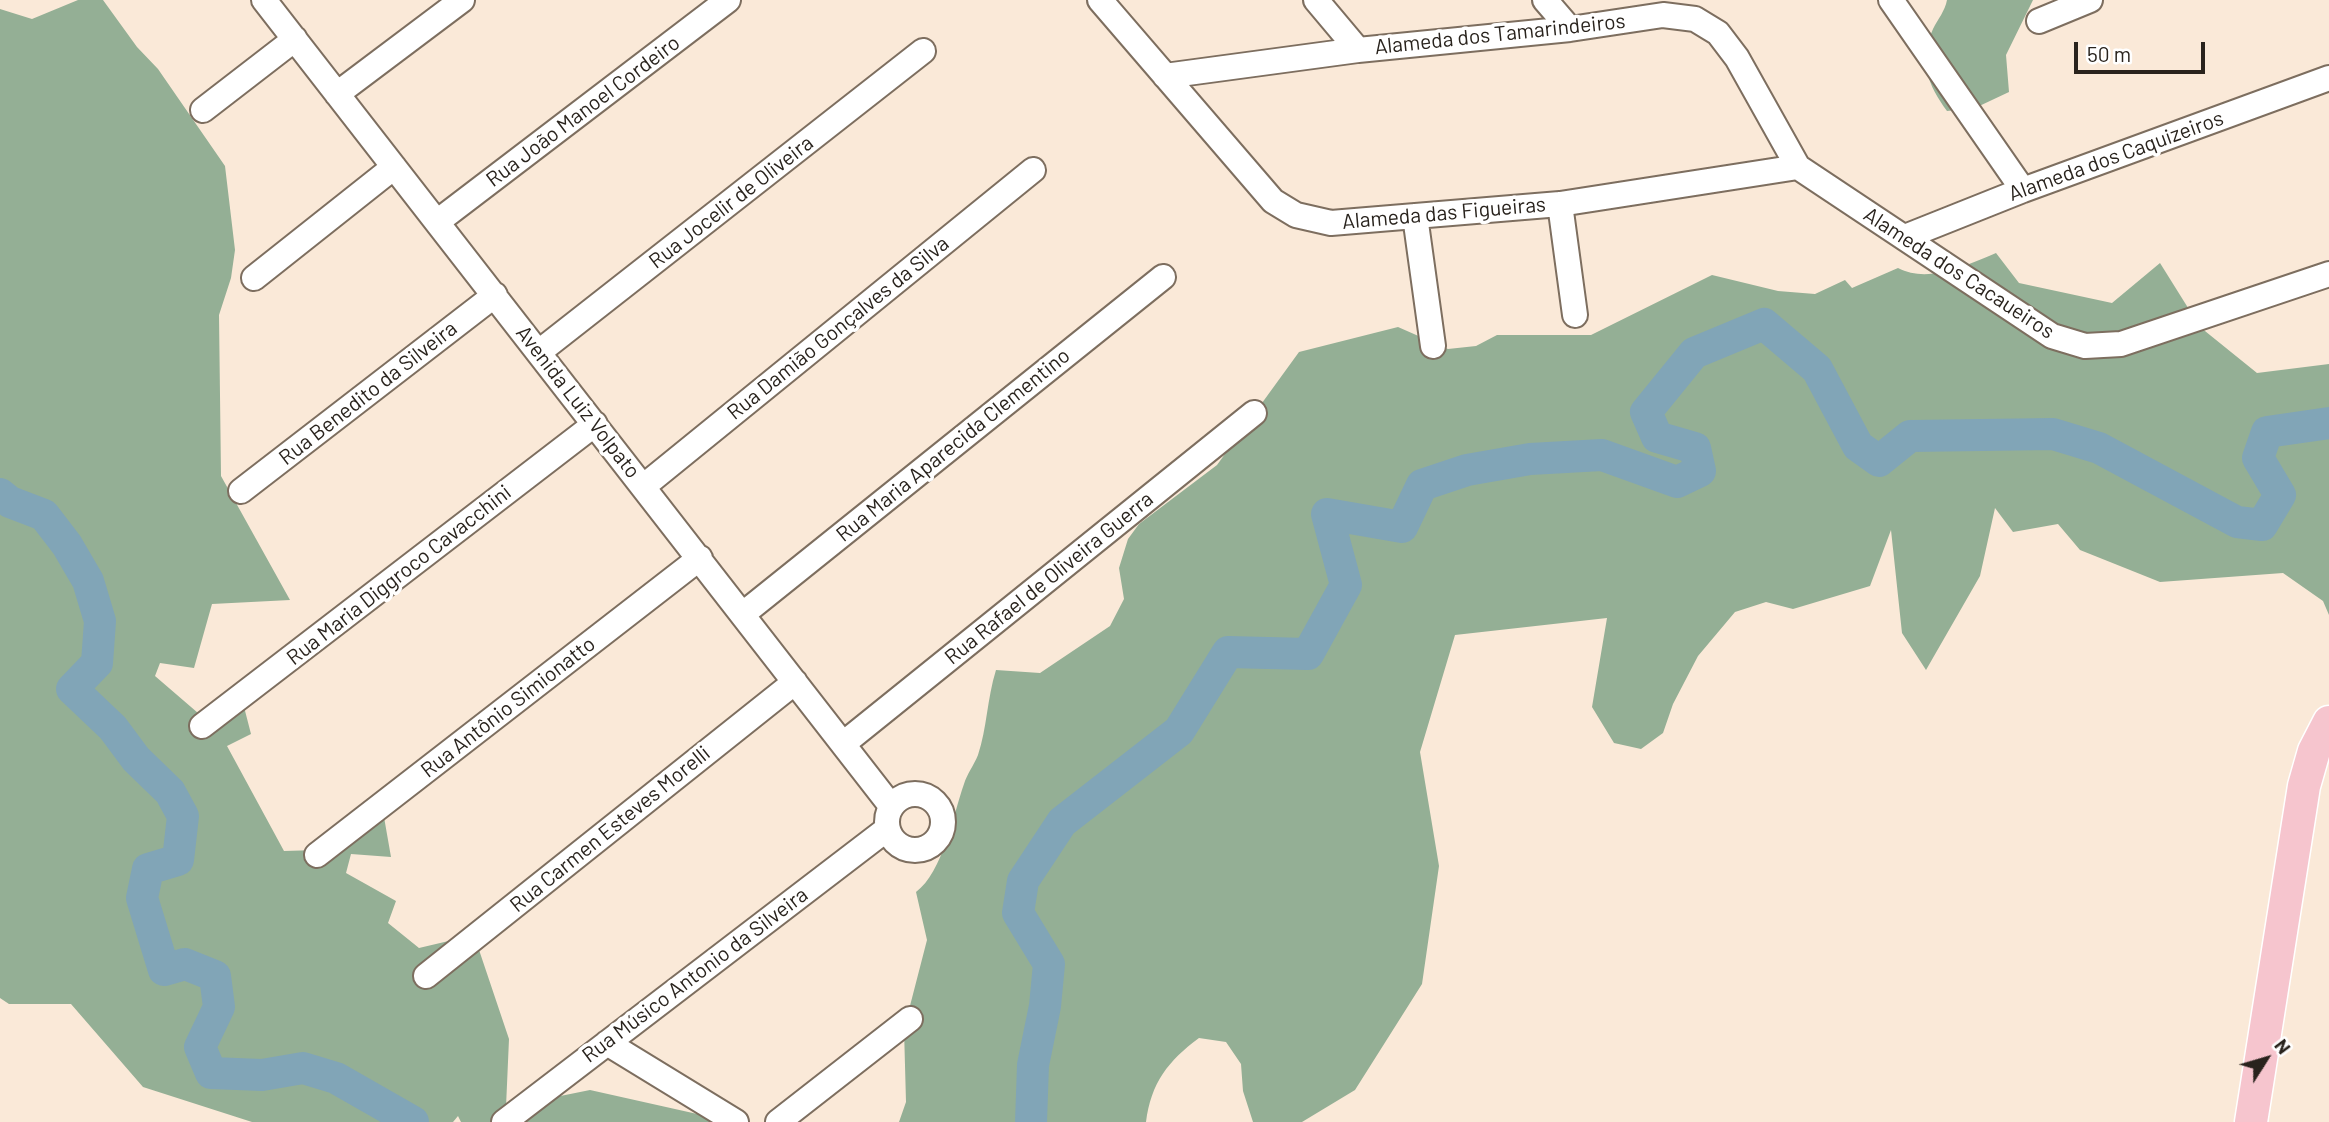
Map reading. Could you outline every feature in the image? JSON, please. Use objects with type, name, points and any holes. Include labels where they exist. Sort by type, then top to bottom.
[{"type":"main road","points":[[2251,1122],[2304,786],[2314,751],[2329,723]]},
{"type":"street","name":"Avenida Luiz Volpato","points":[[264,0],[843,744],[889,817]]},
{"type":"street","points":[[337,94],[462,0]]},
{"type":"street","name":"Rua João Manoel Cordeiro","points":[[437,222],[728,0]]},
{"type":"street","name":"Alameda das Figueiras","points":[[1100,0],[1273,201],[1296,215],[1331,223],[1560,204],[1798,167]]},
{"type":"street","points":[[1316,0],[1358,50]]},
{"type":"street","points":[[1545,0],[1570,29]]},
{"type":"street","points":[[1891,0],[2022,190]]},
{"type":"street","points":[[2039,21],[2090,0]]},
{"type":"street","name":"Alameda dos Tamarindeiros","points":[[1166,76],[1358,50],[1570,29],[1663,16],[1695,19],[1717,33],[1737,58],[1798,167]]},
{"type":"street","points":[[202,110],[295,39]]},
{"type":"street","name":"Rua Jocelir de Oliveira","points":[[539,352],[923,51]]},
{"type":"street","name":"Alameda dos Caquizeiros","points":[[1905,237],[2022,190],[2329,78]]},
{"type":"street","points":[[254,278],[394,167]]},
{"type":"street","name":"Alameda dos Cacaueiros","points":[[1798,167],[1905,237],[1986,295],[2052,336],[2085,346],[2121,344],[2329,274]]},
{"type":"street","name":"Rua Damião Gonçalves da Silva","points":[[643,486],[1032,170]]},
{"type":"street","points":[[1560,204],[1575,315]]},
{"type":"street","points":[[1415,216],[1433,346]]},
{"type":"street","name":"Rua Maria Aparecida Clementino","points":[[743,614],[1163,277]]},
{"type":"street","name":"Rua Benedito da Silveira","points":[[241,491],[495,295]]},
{"type":"street","name":"Rua Rafael de Oliveira Guerra","points":[[843,744],[1254,413]]},
{"type":"street","name":"Rua Maria Diggroco Cavacchini","points":[[202,726],[595,424]]},
{"type":"street","name":"Rua Antônio Simionatto","points":[[317,855],[700,558]]},
{"type":"street","name":"Rua Carmen Esteves Morelli","points":[[426,976],[795,682]]},
{"type":"street","name":"Rua Músico Antonio da Silveira","points":[[504,1122],[889,817]]},
{"type":"street","points":[[778,1122],[910,1019]]},
{"type":"street","points":[[607,1043],[736,1122]]},
{"type":"green space","points":[[78,0],[103,0],[137,47],[158,69],[225,166],[235,250],[231,278],[219,315],[221,476],[290,600],[212,604],[194,668],[160,663],[155,676],[198,713],[243,703],[251,734],[227,746],[284,851],[318,850],[381,800],[391,857],[351,854],[346,873],[396,901],[388,923],[419,948],[474,935],[509,1039],[506,1107],[590,1090],[733,1122],[461,1122],[458,1116],[453,1122],[252,1122],[143,1087],[71,1004],[9,1004],[0,998],[0,9],[32,19]]},
{"type":"green space","points":[[1947,0],[2033,0],[2006,55],[2009,92],[1975,108],[1947,111],[1927,72],[1926,52],[1929,41]]},
{"type":"green space","points":[[1996,253],[2019,283],[2112,303],[2160,263],[2200,327],[2257,373],[2329,364],[2329,615],[2323,601],[2283,573],[2160,582],[2080,550],[2058,524],[2013,532],[1995,508],[1980,576],[1926,670],[1902,633],[1891,530],[1870,586],[1793,609],[1766,602],[1735,612],[1698,656],[1673,704],[1663,733],[1641,749],[1614,743],[1592,707],[1607,618],[1455,635],[1420,752],[1439,866],[1422,984],[1355,1090],[1302,1122],[1253,1122],[1243,1091],[1241,1064],[1226,1042],[1199,1038],[1178,1055],[1163,1074],[1152,1096],[1146,1122],[899,1122],[906,1102],[904,1029],[927,940],[916,892],[925,883],[940,857],[965,780],[978,755],[996,670],[1040,673],[1110,626],[1124,599],[1119,568],[1128,539],[1139,524],[1217,465],[1299,352],[1398,327],[1448,349],[1476,346],[1497,335],[1591,335],[1712,275],[1778,291],[1815,294],[1845,280],[1852,288],[1898,268],[1922,274],[1935,273]]},
{"type":"waterway","points":[[1031,1122],[1033,1065],[1045,1006],[1049,964],[1018,913],[1023,881],[1062,822],[1179,731],[1228,652],[1308,654],[1346,585],[1327,514],[1402,527],[1422,485],[1467,470],[1530,459],[1602,455],[1677,482],[1700,471],[1695,448],[1657,437],[1646,412],[1694,353],[1764,324],[1817,369],[1858,446],[1879,461],[1910,436],[2053,434],[2099,448],[2237,522],[2262,525],[2280,495],[2258,458],[2267,432],[2329,423]]},
{"type":"waterway","points":[[0,494],[10,502],[44,515],[67,545],[88,581],[100,621],[97,663],[72,689],[113,728],[136,759],[170,792],[183,816],[178,860],[148,869],[142,898],[164,970],[185,964],[215,976],[219,1007],[200,1047],[211,1073],[262,1075],[303,1068],[336,1078],[413,1122]]}]
